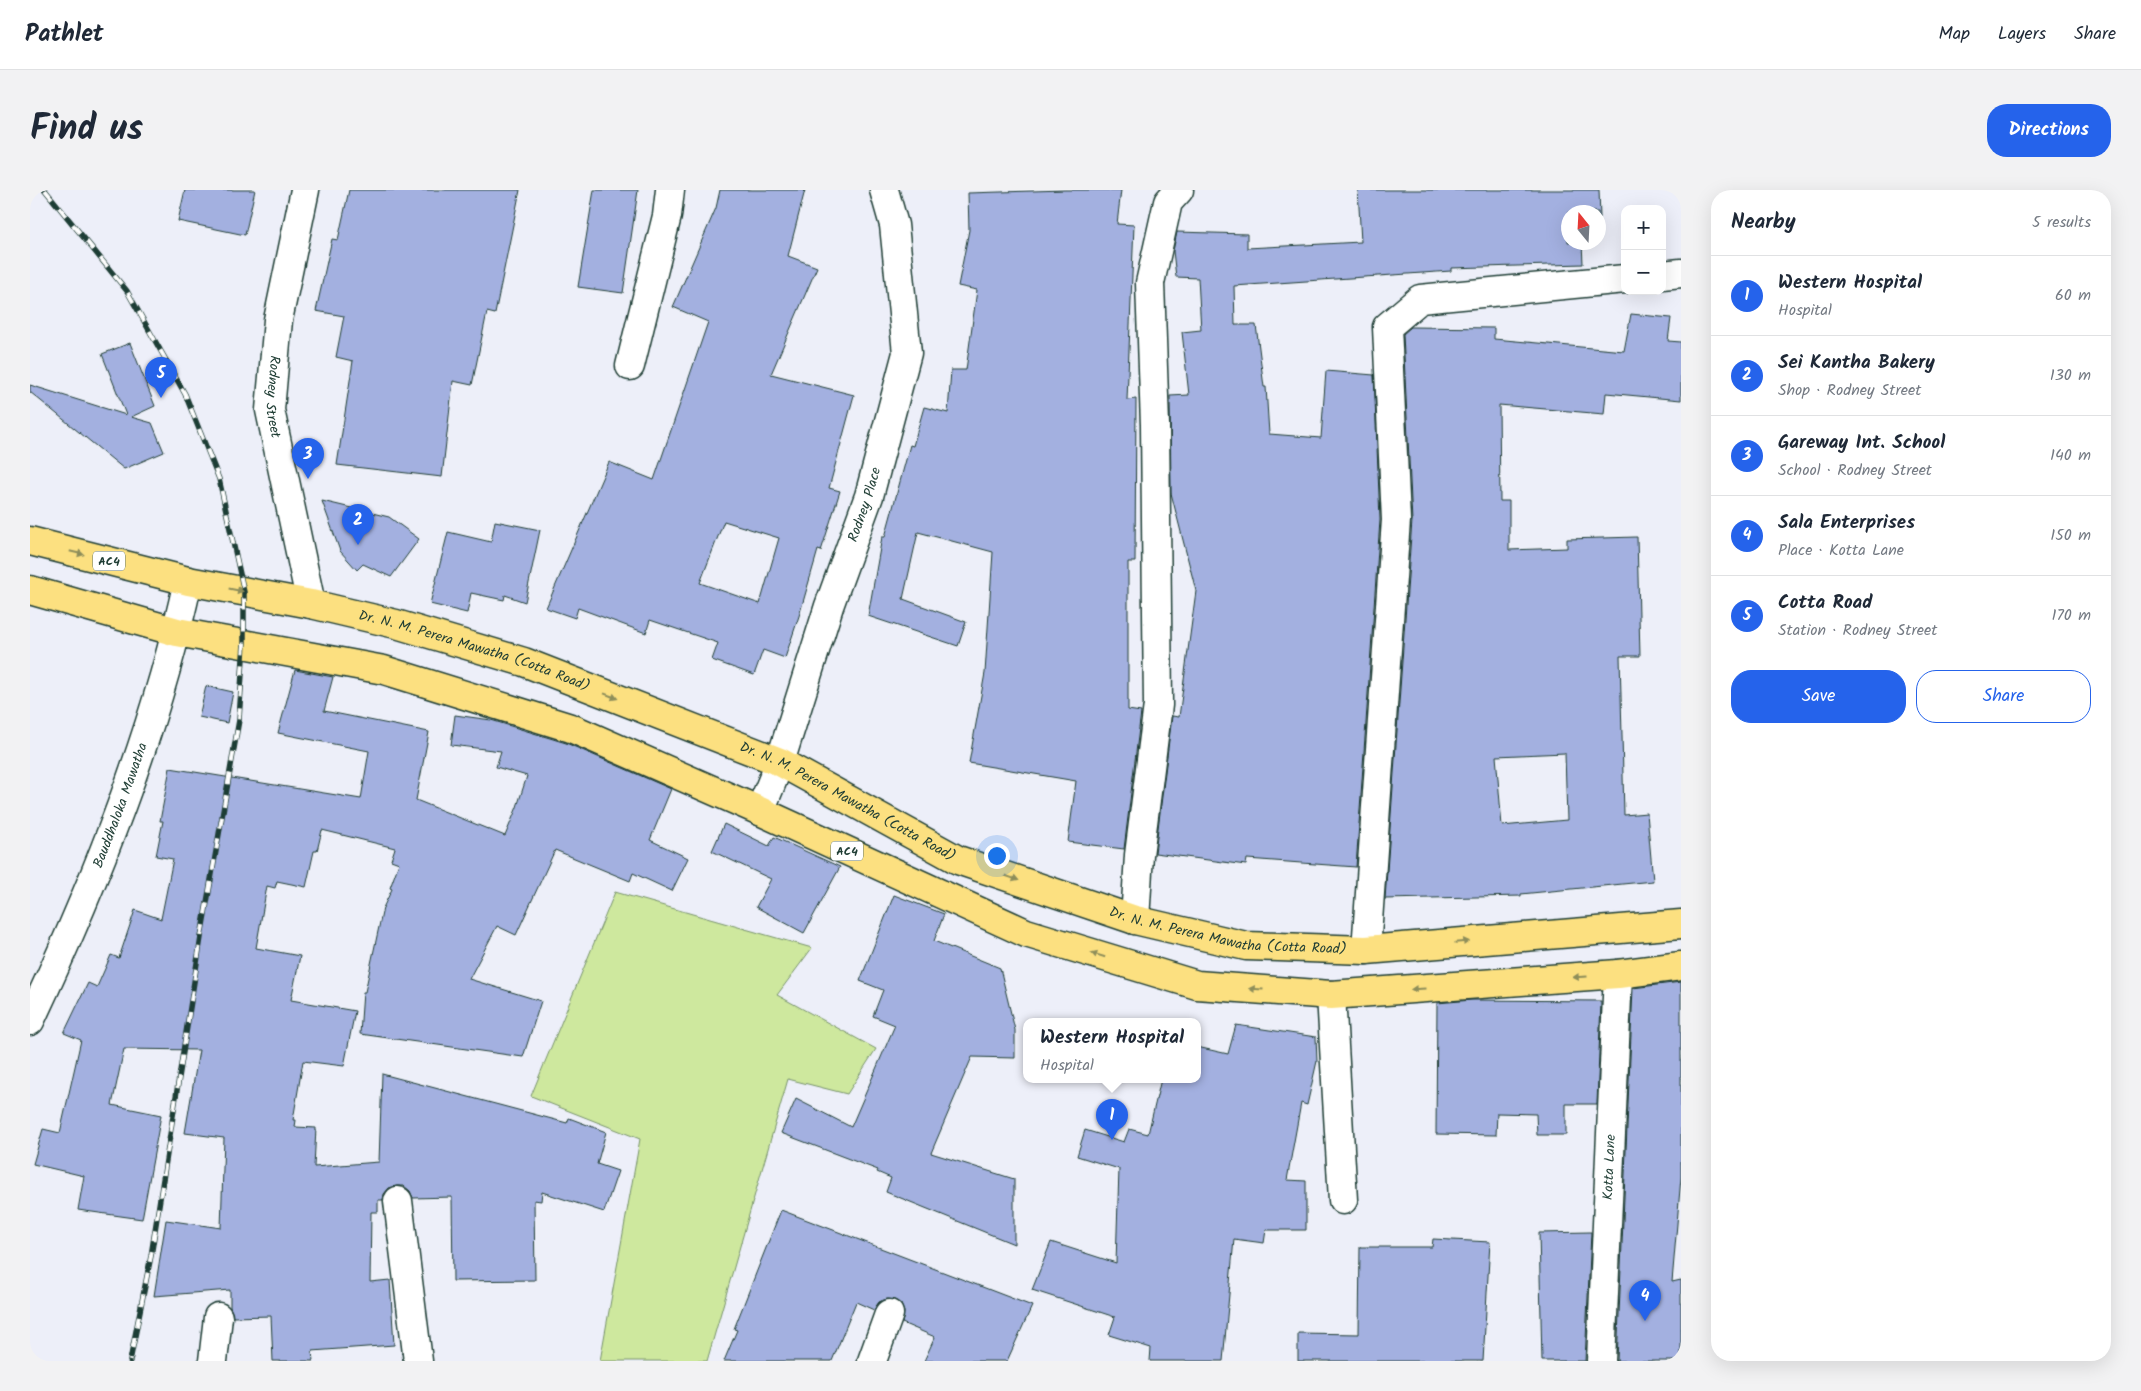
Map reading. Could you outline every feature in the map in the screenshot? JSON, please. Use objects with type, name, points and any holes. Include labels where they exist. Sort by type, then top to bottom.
[{"type":"main road","name":"Dr. N. M. Perera Mawatha (Cotta Road)","points":[[30,541],[188,581],[311,604],[396,624],[524,662],[780,762],[958,860],[1135,920],[1246,946],[1366,950],[1681,924]]},
{"type":"main road","name":"AC4","points":[[30,590],[177,632],[375,668],[572,728],[760,811],[1026,933],[1197,985],[1331,995],[1618,974],[1681,966]]},
{"type":"street","name":"Rodney Street","points":[[305,190],[278,320],[270,410],[311,604]]},
{"type":"street","points":[[630,366],[667,216],[670,190]]},
{"type":"street","name":"Rodney Place","points":[[760,811],[780,762],[829,606],[869,496],[907,353],[894,225],[884,190]]},
{"type":"street","points":[[1135,920],[1139,855],[1158,705],[1150,283],[1168,202],[1179,190]]},
{"type":"street","points":[[1666,275],[1681,273]]},
{"type":"street","points":[[1366,950],[1396,520],[1387,327],[1420,299],[1621,279]]},
{"type":"street","name":"Bauddhaloka Mawatha","points":[[30,1022],[63,951],[130,782],[177,632],[188,581]]},
{"type":"street","name":"Kotta Lane","points":[[1601,1361],[1618,974]]},
{"type":"street","points":[[1331,995],[1343,1200]]},
{"type":"street","points":[[398,1201],[418,1361]]},
{"type":"street","points":[[872,1361],[889,1314]]},
{"type":"street","points":[[213,1361],[218,1317]]},
{"type":"green space","points":[[615,892],[812,948],[777,995],[876,1049],[847,1094],[788,1079],[707,1361],[600,1361],[640,1139],[531,1096]]},
{"type":"building","points":[[185,190],[255,190],[245,235],[178,221]]},
{"type":"building","points":[[349,190],[520,190],[495,314],[487,312],[472,385],[453,381],[442,477],[337,465],[353,361],[336,357],[344,316],[316,311],[332,239],[338,240]]},
{"type":"building","points":[[594,190],[638,190],[623,293],[578,287]]},
{"type":"building","points":[[720,190],[805,190],[788,256],[817,267],[771,374],[854,395],[829,488],[840,491],[821,551],[818,550],[785,658],[763,650],[754,675],[712,660],[718,643],[650,620],[646,633],[578,608],[575,618],[546,608],[609,462],[654,480],[708,322],[673,307],[716,208]],"holes":[[[724,521],[779,538],[760,604],[700,583]]]},
{"type":"building","points":[[1121,190],[1117,224],[1134,225],[1127,400],[1136,399],[1135,562],[1128,562],[1128,710],[1141,712],[1124,849],[1068,842],[1076,781],[969,763],[985,673],[993,552],[918,532],[903,599],[966,622],[958,646],[868,616],[882,537],[885,537],[910,445],[913,446],[924,407],[948,413],[951,370],[966,370],[977,290],[958,286],[969,230],[968,193]]},
{"type":"building","points":[[1358,190],[1599,190],[1600,205],[1561,205],[1561,250],[1582,250],[1583,264],[1451,268],[1451,271],[1234,286],[1235,325],[1256,325],[1264,387],[1266,387],[1269,434],[1321,438],[1326,371],[1374,375],[1380,520],[1356,867],[1247,859],[1246,865],[1155,853],[1172,716],[1179,717],[1196,591],[1171,493],[1170,396],[1189,395],[1182,332],[1201,330],[1198,278],[1176,277],[1173,251],[1177,232],[1247,234],[1247,248],[1361,242]]},
{"type":"building","points":[[1631,314],[1671,318],[1668,341],[1681,342],[1681,400],[1606,393],[1604,414],[1499,405],[1500,501],[1509,501],[1509,550],[1567,548],[1567,539],[1637,537],[1640,656],[1620,656],[1624,815],[1647,813],[1653,881],[1521,894],[1521,896],[1385,899],[1412,521],[1403,334],[1411,327],[1494,328],[1494,339],[1624,351]],"holes":[[[1565,753],[1567,820],[1502,826],[1496,756]]]},
{"type":"building","points":[[130,343],[155,406],[131,417],[152,423],[164,452],[124,469],[30,392],[30,385],[126,415],[102,354]]},
{"type":"building","points":[[322,501],[389,517],[419,539],[391,577],[363,564],[357,570],[340,551]]},
{"type":"building","points":[[495,521],[540,530],[525,602],[505,595],[504,600],[471,593],[467,613],[430,604],[448,532],[491,542]]},
{"type":"building","points":[[295,670],[333,677],[324,711],[429,732],[416,800],[505,836],[527,776],[496,767],[501,751],[451,745],[455,715],[491,720],[566,743],[671,789],[650,840],[688,858],[672,891],[633,873],[630,881],[555,850],[516,935],[497,926],[469,979],[541,1001],[523,1057],[360,1034],[363,992],[365,992],[383,908],[392,889],[390,888],[399,863],[391,860],[395,848],[322,830],[317,851],[314,851],[306,887],[277,881],[275,888],[267,886],[256,948],[300,956],[291,1000],[355,1011],[344,1066],[303,1061],[293,1120],[296,1120],[295,1127],[316,1128],[314,1167],[379,1162],[382,1074],[567,1123],[569,1118],[606,1132],[597,1164],[618,1171],[604,1212],[542,1192],[541,1201],[534,1200],[535,1280],[453,1281],[452,1197],[413,1198],[410,1191],[404,1186],[389,1188],[384,1194],[383,1200],[378,1200],[378,1212],[371,1212],[370,1282],[390,1280],[394,1345],[312,1351],[313,1361],[273,1361],[271,1316],[233,1317],[230,1307],[230,1290],[154,1296],[166,1220],[221,1228],[224,1138],[185,1133],[199,1050],[124,1049],[112,1105],[161,1115],[142,1219],[78,1210],[84,1176],[33,1164],[43,1129],[60,1133],[81,1040],[64,1033],[88,983],[97,987],[111,955],[119,958],[135,910],[161,919],[173,859],[156,856],[163,821],[160,821],[170,768],[361,799],[369,751],[278,733]]},
{"type":"building","points":[[206,686],[233,692],[227,723],[199,717]]},
{"type":"building","points":[[724,824],[769,846],[774,837],[840,867],[804,933],[756,907],[771,879],[712,851]]},
{"type":"building","points":[[894,895],[944,914],[934,941],[1000,968],[1015,1030],[1015,1058],[972,1057],[931,1153],[1014,1179],[1014,1244],[886,1192],[891,1178],[877,1172],[878,1170],[781,1133],[796,1099],[851,1127],[895,1025],[873,1016],[883,990],[860,981]]},
{"type":"building","points":[[1681,982],[1681,1177],[1672,1282],[1681,1280],[1681,1361],[1617,1361],[1633,988]]},
{"type":"building","points":[[1472,1000],[1601,1001],[1597,1104],[1566,1104],[1566,1135],[1537,1135],[1536,1114],[1497,1113],[1496,1135],[1436,1134],[1437,1003]]},
{"type":"building","points":[[1236,1025],[1316,1037],[1317,1061],[1307,1105],[1301,1103],[1287,1180],[1306,1181],[1306,1230],[1266,1230],[1264,1243],[1234,1239],[1223,1361],[1150,1361],[1151,1348],[1109,1335],[1115,1317],[1032,1290],[1051,1242],[1116,1263],[1119,1169],[1077,1156],[1085,1130],[1124,1142],[1129,1129],[1148,1134],[1160,1083],[1201,1083],[1201,1048],[1228,1054]]},
{"type":"building","points":[[781,1210],[1032,1306],[1007,1361],[924,1361],[935,1337],[902,1323],[904,1312],[901,1304],[895,1300],[887,1299],[879,1302],[874,1310],[856,1302],[832,1361],[724,1361],[737,1330],[734,1329]]},
{"type":"building","points":[[1591,1232],[1585,1361],[1542,1361],[1539,1233]]},
{"type":"building","points":[[1433,1239],[1490,1242],[1483,1361],[1298,1361],[1298,1333],[1359,1334],[1360,1247],[1432,1247]]},
{"type":"railway","points":[[45,190],[127,291],[185,394],[219,479],[244,592],[244,643],[239,720],[202,931],[151,1256],[130,1361]]},
{"type":"place","name":"Cotta Road","points":[[161,398]]},
{"type":"place","name":"Gareway Int. School","points":[[308,479]]},
{"type":"place","name":"Sei Kantha Bakery","points":[[358,545]]},
{"type":"place","name":"Western Hospital","points":[[1112,1140]]},
{"type":"place","name":"Sala Enterprises","points":[[1645,1321]]}]
